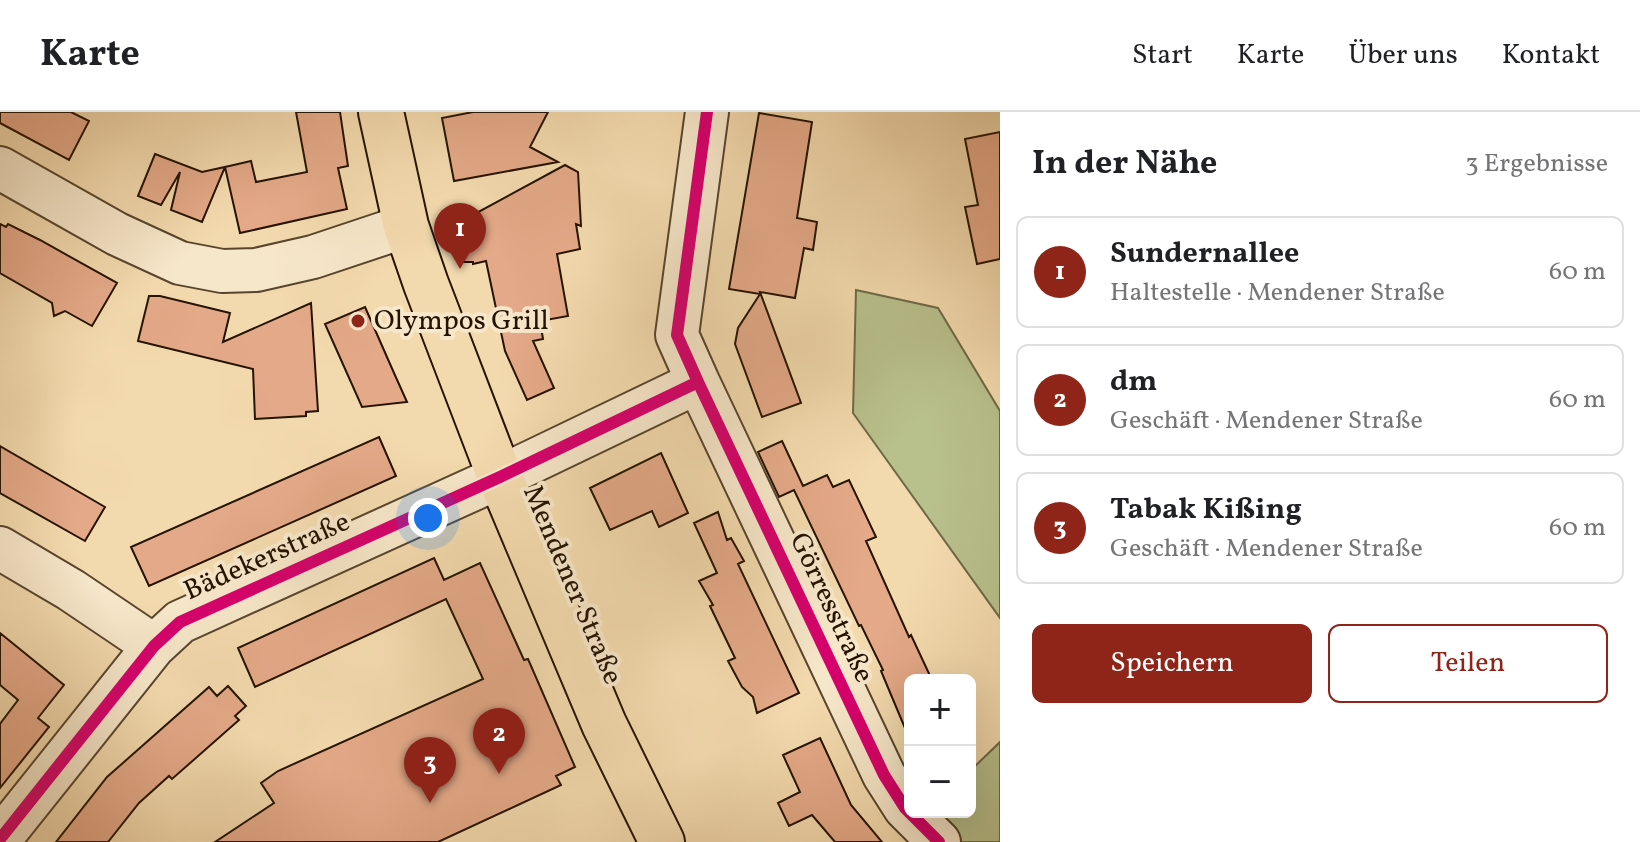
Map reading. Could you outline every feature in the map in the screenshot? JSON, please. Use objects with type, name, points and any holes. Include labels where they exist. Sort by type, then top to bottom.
[{"type":"main road","name":"Mendener Straße","points":[[381,112],[406,226],[500,477],[604,724],[662,842]]},
{"type":"street","name":"Görresstraße","points":[[707,112],[677,335],[884,775],[905,808],[939,842]]},
{"type":"street","points":[[0,168],[117,234],[167,258],[222,271],[256,270],[313,257],[406,226]]},
{"type":"street","name":"Bädekerstraße","points":[[0,839],[154,646],[180,622],[500,477],[698,382]]},
{"type":"street","points":[[0,548],[71,590],[154,646]]},
{"type":"green space","points":[[856,290],[938,308],[1000,411],[1000,618],[853,413]]},
{"type":"green space","points":[[1000,742],[1000,842],[938,842],[944,818],[976,818],[976,765]]},
{"type":"building","points":[[0,112],[71,112],[89,121],[69,160],[0,123]]},
{"type":"building","points":[[296,112],[340,112],[348,166],[338,168],[347,209],[240,233],[225,167],[251,161],[256,182],[307,172]]},
{"type":"building","points":[[473,112],[548,112],[530,147],[558,162],[454,181],[442,118]]},
{"type":"building","points":[[759,113],[812,122],[797,218],[817,222],[813,250],[804,248],[795,298],[760,292],[801,403],[762,417],[735,344],[738,328],[760,294],[729,289]]},
{"type":"building","points":[[1000,132],[1000,259],[977,264],[965,207],[978,205],[965,139]]},
{"type":"building","points":[[155,154],[202,172],[225,167],[202,222],[171,210],[180,172],[161,205],[138,196]]},
{"type":"building","points":[[565,165],[578,172],[581,226],[576,224],[580,249],[557,254],[568,316],[540,321],[543,339],[533,341],[554,388],[527,400],[505,351],[486,261],[473,264],[464,262],[456,224]]},
{"type":"building","points":[[0,224],[6,227],[8,224],[40,240],[117,283],[92,326],[65,311],[54,316],[52,303],[0,273]]},
{"type":"building","points":[[149,296],[230,313],[223,342],[311,303],[318,411],[306,412],[306,416],[255,419],[253,369],[138,341]]},
{"type":"building","points":[[365,307],[407,402],[362,407],[325,324]]},
{"type":"building","points":[[379,437],[396,476],[149,586],[131,547]]},
{"type":"building","points":[[782,441],[803,486],[827,475],[833,487],[849,480],[876,537],[866,541],[929,674],[904,674],[904,726],[883,670],[794,490],[779,497],[758,452]]},
{"type":"building","points":[[0,446],[105,507],[85,541],[0,493]]},
{"type":"building","points":[[661,453],[688,513],[659,527],[652,511],[610,530],[590,488]]},
{"type":"building","points":[[718,512],[727,540],[731,538],[744,561],[738,564],[799,693],[757,713],[753,697],[742,687],[728,661],[735,658],[710,606],[713,605],[699,581],[717,573],[694,523]]},
{"type":"building","points":[[434,558],[444,580],[480,563],[524,660],[528,659],[575,767],[556,776],[561,785],[438,842],[215,842],[274,803],[261,783],[278,771],[483,679],[446,599],[255,687],[238,648]]},
{"type":"building","points":[[0,633],[64,685],[38,718],[49,727],[0,788],[0,724],[18,700],[0,685]]},
{"type":"building","points":[[228,686],[246,706],[235,716],[239,720],[172,779],[169,776],[139,803],[108,842],[56,842],[107,777],[209,687],[217,696]]},
{"type":"building","points":[[820,738],[851,805],[882,842],[835,842],[812,815],[789,826],[778,803],[800,792],[783,755]]},
{"type":"cycle path","points":[[0,839],[154,646],[180,622],[500,477],[698,382],[677,335],[707,112]]},
{"type":"cycle path","points":[[698,382],[884,775],[905,808],[939,842]]},
{"type":"place","name":"Sundernallee","points":[[460,269]]},
{"type":"place","name":"Olympos Grill","points":[[358,321]]},
{"type":"place","name":"dm","points":[[499,774]]},
{"type":"place","name":"Tabak Kißing","points":[[430,803]]}]
